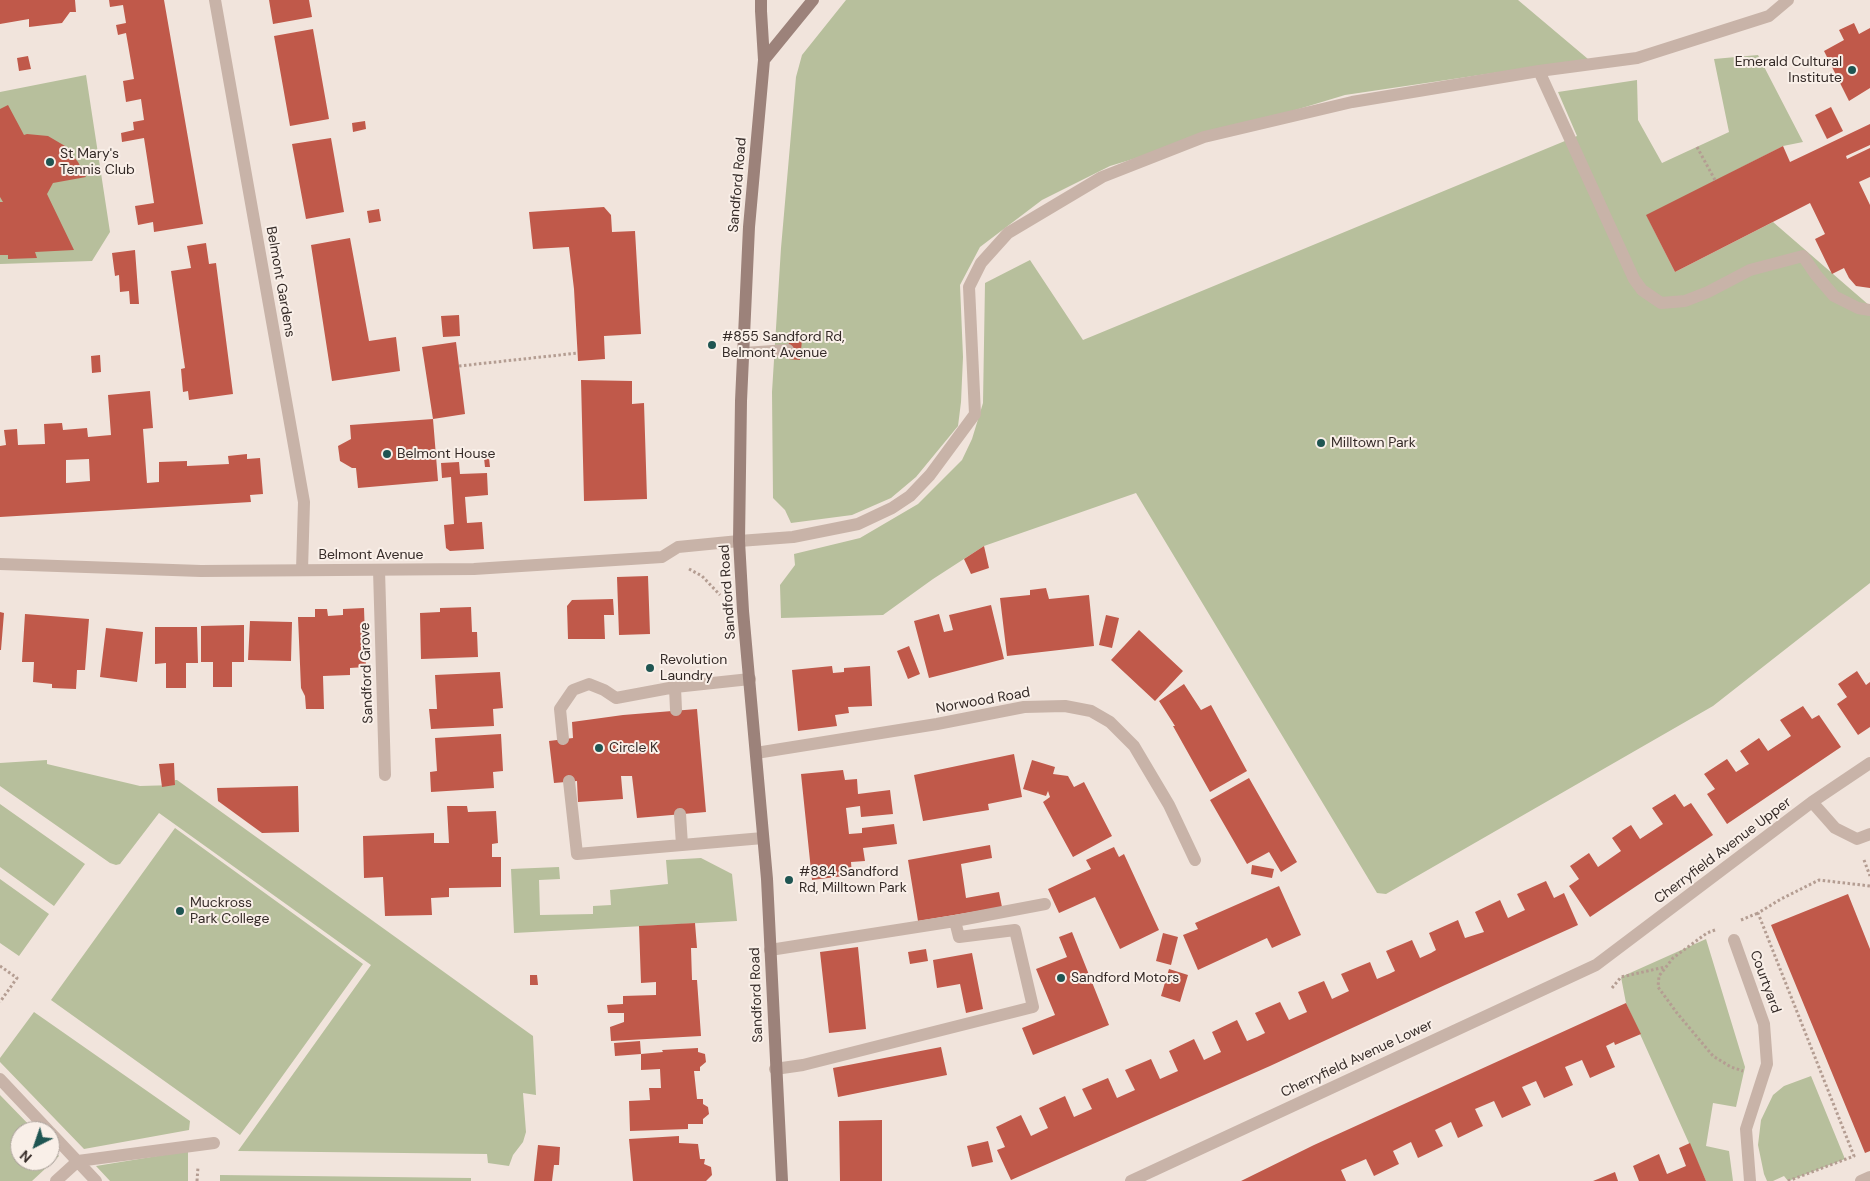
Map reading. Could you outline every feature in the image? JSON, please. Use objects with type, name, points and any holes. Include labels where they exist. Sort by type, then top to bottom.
[{"type":"main road","name":"Sandford Road","points":[[762,0],[760,11],[764,60],[749,227],[739,541],[743,611],[767,879],[782,1181]]},
{"type":"main road","points":[[764,60],[813,0]]},
{"type":"street","name":"Belmont Gardens","points":[[216,0],[304,502],[302,570]]},
{"type":"street","name":"Belmont Avenue","points":[[0,564],[201,571],[474,569],[662,557],[678,547],[793,537],[858,524],[892,508],[910,496],[924,482],[975,414],[969,287],[981,263],[1008,233],[1094,182],[1204,137],[1352,102],[1539,71],[1637,58],[1769,16],[1788,0]]},
{"type":"street","points":[[1539,71],[1622,253],[1642,290],[1661,304],[1685,302],[1750,270],[1803,256],[1834,296],[1858,308],[1870,310]]},
{"type":"street","points":[[744,353],[788,350]]},
{"type":"street","name":"Sandford Grove","points":[[379,570],[385,774]]},
{"type":"street","points":[[563,739],[560,709],[573,690],[589,684],[604,690],[616,698],[675,687],[750,679]]},
{"type":"street","points":[[675,687],[676,710]]},
{"type":"street","name":"Norwood Road","points":[[756,753],[937,724],[1024,707],[1065,706],[1091,711],[1110,722],[1134,746],[1169,805],[1195,860]]},
{"type":"street","name":"Cherryfield Avenue Upper","points":[[1596,966],[1812,802],[1870,763]]},
{"type":"street","points":[[569,781],[577,854],[763,838]]},
{"type":"street","points":[[1812,802],[1835,828],[1857,839],[1870,834]]},
{"type":"street","points":[[680,814],[682,845]]},
{"type":"street","points":[[770,950],[955,921],[1045,904]]},
{"type":"street","points":[[776,1069],[803,1065],[1033,1007],[1015,930],[959,937],[955,921]]},
{"type":"street","name":"Courtyard","points":[[1734,940],[1764,1024],[1767,1064],[1746,1129],[1750,1181]]},
{"type":"street","name":"Cherryfield Avenue Lower","points":[[1131,1181],[1596,966]]},
{"type":"street","points":[[0,1079],[40,1121]]},
{"type":"street","points":[[60,1142],[96,1181]]},
{"type":"street","points":[[56,1181],[78,1161],[214,1143]]},
{"type":"street","points":[[1860,1181],[1870,1177]]},
{"type":"path","points":[[1697,147],[1715,180]]},
{"type":"path","points":[[459,366],[578,353]]},
{"type":"path","points":[[689,569],[702,576],[718,593],[743,611]]},
{"type":"path","points":[[1732,923],[1758,913],[1819,880],[1870,886]]},
{"type":"path","points":[[1758,913],[1854,1156],[1788,1181]]},
{"type":"path","points":[[1716,930],[1707,933],[1686,948],[1666,966],[1659,976],[1658,987],[1713,1056],[1731,1067],[1762,1077]]},
{"type":"path","points":[[0,966],[17,978],[0,1002]]},
{"type":"path","points":[[1612,988],[1621,977],[1666,966]]},
{"type":"green space","points":[[846,0],[1518,0],[1588,59],[1345,95],[1110,166],[1042,200],[980,247],[960,285],[963,357],[958,426],[916,477],[891,498],[852,515],[791,523],[785,510],[773,498],[772,392],[781,248],[796,77],[802,55]]},
{"type":"green space","points":[[1758,55],[1803,142],[1783,146],[1647,216],[1675,272],[1773,222],[1870,306],[1870,583],[1713,706],[1386,894],[1377,893],[1136,493],[984,546],[933,579],[883,615],[781,618],[780,585],[795,565],[794,554],[860,538],[918,504],[962,460],[972,439],[983,403],[985,283],[1030,260],[1083,340],[1577,136],[1558,92],[1637,80],[1638,120],[1662,163],[1729,132],[1714,59]]},
{"type":"green space","name":"St Mary's Tennis Club","points":[[86,75],[110,232],[92,261],[0,264],[0,92]]},
{"type":"green space","points":[[47,760],[47,764],[140,786],[175,785],[175,780],[177,780],[533,1036],[536,1095],[523,1093],[526,1132],[523,1142],[513,1155],[509,1166],[488,1163],[487,1154],[238,1151],[371,965],[159,813],[120,864],[116,865],[110,863],[0,786],[0,763]]},
{"type":"green space","points":[[0,804],[85,864],[54,906],[0,867]]},
{"type":"green space","points":[[175,828],[363,964],[240,1135],[51,1000]]},
{"type":"green space","points":[[701,858],[732,874],[737,921],[514,933],[511,869],[559,867],[560,879],[539,880],[540,915],[593,914],[593,906],[611,905],[610,890],[668,884],[666,860]]},
{"type":"green space","points":[[0,879],[49,914],[19,956],[0,943]]},
{"type":"green space","points":[[1706,939],[1745,1067],[1736,1107],[1713,1103],[1706,1146],[1729,1151],[1733,1181],[1706,1181],[1626,1003],[1621,977]]},
{"type":"green space","points":[[34,1012],[190,1121],[189,1130],[84,1149],[60,1124],[60,1121],[57,1121],[0,1062],[0,1058]]},
{"type":"green space","points":[[1811,1076],[1845,1159],[1788,1181],[1784,1176],[1773,1181],[1767,1181],[1758,1145],[1761,1120],[1773,1095],[1784,1086]]},
{"type":"green space","points":[[0,1095],[25,1121],[10,1121],[10,1171],[43,1171],[32,1181],[0,1181]]},
{"type":"green space","points":[[188,1151],[188,1181],[110,1181],[96,1166]]},
{"type":"green space","points":[[220,1175],[471,1178],[471,1181],[220,1181]]},
{"type":"building","points":[[0,0],[75,0],[76,12],[70,12],[62,23],[29,27],[29,19],[0,24]]},
{"type":"building","points":[[109,0],[164,0],[203,224],[154,232],[153,222],[138,225],[135,206],[154,203],[144,138],[122,142],[121,133],[134,130],[133,122],[144,120],[141,99],[126,102],[123,81],[134,79],[126,33],[118,35],[116,25],[126,23],[123,5],[110,7]]},
{"type":"building","points":[[269,0],[309,0],[312,17],[273,24]]},
{"type":"building","name":"Emerald Cultural Institute","points":[[1854,23],[1859,34],[1870,28],[1870,88],[1849,101],[1824,51],[1844,40],[1839,30]]},
{"type":"building","points":[[313,29],[329,119],[290,126],[274,36]]},
{"type":"building","points":[[28,56],[31,69],[19,71],[17,58]]},
{"type":"building","points":[[8,105],[24,135],[48,136],[65,146],[78,162],[86,177],[53,183],[47,194],[74,250],[35,252],[37,258],[8,259],[8,255],[0,255],[0,202],[3,202],[0,197],[0,109]]},
{"type":"building","points":[[1831,107],[1843,131],[1827,139],[1815,115]]},
{"type":"building","points":[[365,121],[366,129],[353,132],[352,123]]},
{"type":"building","points":[[1870,124],[1870,145],[1846,156],[1847,159],[1870,148],[1870,177],[1859,182],[1870,205],[1870,288],[1856,286],[1844,268],[1832,274],[1815,239],[1825,234],[1810,203],[1675,272],[1646,215],[1783,146],[1790,162]]},
{"type":"building","points":[[331,138],[344,212],[306,219],[292,144]]},
{"type":"building","points":[[604,207],[611,215],[612,232],[635,231],[641,334],[604,336],[605,359],[578,361],[574,289],[569,247],[533,249],[529,212]]},
{"type":"building","points":[[379,209],[381,221],[369,223],[367,211]]},
{"type":"building","points":[[350,238],[369,341],[396,337],[400,371],[332,381],[311,245]]},
{"type":"building","points":[[206,243],[209,264],[216,263],[233,394],[189,400],[188,391],[183,392],[181,369],[185,368],[171,271],[191,268],[187,246]]},
{"type":"building","points":[[135,250],[139,304],[130,304],[129,291],[120,292],[119,275],[115,276],[112,253]]},
{"type":"building","points":[[459,315],[460,336],[443,337],[441,316]]},
{"type":"building","points":[[789,340],[802,340],[800,360],[788,359]]},
{"type":"building","points":[[456,342],[465,414],[433,419],[422,347]]},
{"type":"building","points":[[100,355],[101,372],[92,373],[91,356]]},
{"type":"building","points":[[581,380],[632,381],[632,404],[644,403],[647,499],[584,501]]},
{"type":"building","points":[[150,391],[153,428],[143,429],[147,483],[159,482],[159,462],[187,461],[187,466],[229,464],[228,456],[247,454],[247,459],[260,458],[263,494],[250,495],[251,502],[0,517],[0,446],[6,445],[4,430],[17,429],[18,445],[45,444],[44,424],[62,423],[63,430],[87,428],[88,437],[111,435],[108,395]],"holes":[[[89,459],[90,481],[66,483],[66,460]]]},
{"type":"building","name":"Belmont House","points":[[433,419],[438,481],[358,488],[356,468],[352,468],[340,461],[338,446],[351,439],[350,425]]},
{"type":"building","points":[[484,458],[489,458],[490,467],[485,467]]},
{"type":"building","points":[[459,462],[460,474],[487,473],[488,495],[465,497],[467,523],[482,522],[484,549],[450,551],[446,548],[444,525],[454,524],[451,477],[442,478],[441,463]]},
{"type":"building","points":[[984,546],[989,568],[971,574],[964,559]]},
{"type":"building","points":[[648,576],[650,634],[619,635],[617,577]]},
{"type":"building","points":[[1046,588],[1049,599],[1089,595],[1094,646],[1007,656],[1000,598],[1030,595],[1030,590]]},
{"type":"building","points":[[613,599],[614,615],[604,615],[605,639],[568,639],[567,606],[572,600]]},
{"type":"building","points":[[991,605],[1004,659],[929,678],[914,621],[939,614],[944,632],[953,630],[949,615]]},
{"type":"building","points":[[471,607],[472,632],[477,632],[478,657],[421,659],[420,613],[440,612],[440,608]]},
{"type":"building","points":[[364,608],[366,667],[350,668],[350,675],[323,676],[324,709],[306,709],[305,696],[301,688],[298,617],[315,617],[315,609],[327,609],[328,616],[343,615],[343,609]]},
{"type":"building","points":[[0,612],[4,613],[1,650],[0,650]]},
{"type":"building","points":[[25,614],[89,619],[85,670],[77,670],[76,689],[52,688],[52,684],[33,682],[34,662],[22,662]]},
{"type":"building","points":[[1106,615],[1119,618],[1112,648],[1099,645]]},
{"type":"building","points":[[250,621],[292,622],[291,661],[248,660]]},
{"type":"building","points":[[244,625],[244,662],[232,662],[232,687],[213,687],[213,662],[201,662],[201,626]]},
{"type":"building","points":[[155,627],[197,627],[198,663],[186,663],[186,688],[166,688],[166,663],[155,664]]},
{"type":"building","points":[[106,628],[143,632],[137,682],[100,677]]},
{"type":"building","points":[[1139,630],[1183,671],[1155,701],[1111,660]]},
{"type":"building","points":[[909,646],[920,674],[908,679],[897,651]]},
{"type":"building","points":[[832,666],[833,673],[844,672],[844,668],[870,666],[872,706],[848,707],[849,713],[835,715],[837,726],[798,731],[792,670]]},
{"type":"building","points":[[1857,671],[1866,685],[1870,682],[1870,727],[1858,735],[1837,704],[1847,697],[1838,684]]},
{"type":"building","points":[[500,672],[503,708],[493,709],[494,726],[431,729],[429,709],[437,709],[435,675]]},
{"type":"building","points":[[1184,684],[1201,710],[1211,705],[1247,771],[1210,792],[1173,726],[1175,726],[1159,701]]},
{"type":"building","points":[[1803,706],[1812,719],[1819,715],[1841,747],[1727,824],[1707,794],[1715,789],[1704,774],[1727,759],[1736,772],[1749,764],[1740,751],[1759,738],[1768,751],[1791,736],[1780,720]]},
{"type":"building","points":[[697,709],[706,812],[637,818],[632,776],[621,776],[623,799],[578,802],[577,781],[554,783],[549,741],[573,738],[572,722],[623,715]]},
{"type":"building","points":[[501,734],[503,771],[493,772],[494,788],[431,792],[430,772],[437,771],[435,738]]},
{"type":"building","points":[[1014,754],[1022,797],[988,804],[989,810],[923,821],[914,775]]},
{"type":"building","points":[[1032,760],[1055,767],[1053,774],[1068,776],[1074,787],[1084,782],[1112,836],[1073,857],[1043,802],[1050,797],[1048,791],[1046,796],[1023,789]]},
{"type":"building","points":[[174,763],[175,785],[162,787],[159,764]]},
{"type":"building","points":[[843,770],[845,780],[857,779],[858,794],[890,790],[893,814],[861,817],[860,806],[846,808],[849,834],[862,833],[862,828],[894,824],[897,844],[863,848],[865,861],[851,862],[852,875],[812,880],[801,774]]},
{"type":"building","points":[[1249,778],[1297,862],[1281,872],[1269,852],[1247,864],[1210,800]]},
{"type":"building","points":[[298,786],[299,832],[262,833],[218,801],[217,788]]},
{"type":"building","points":[[1675,794],[1684,807],[1691,803],[1713,835],[1590,917],[1569,886],[1579,879],[1570,866],[1589,853],[1598,867],[1621,851],[1612,838],[1623,830],[1631,825],[1640,839],[1663,824],[1652,808]]},
{"type":"building","points":[[447,806],[467,806],[468,812],[496,811],[498,843],[492,844],[492,857],[501,857],[501,887],[449,888],[449,897],[431,898],[432,915],[385,916],[383,877],[364,878],[363,836],[434,833],[434,843],[449,843]]},
{"type":"building","points":[[990,845],[992,858],[961,864],[966,898],[999,892],[1002,907],[918,921],[908,860]]},
{"type":"building","points":[[1114,847],[1119,857],[1124,854],[1159,930],[1120,949],[1095,897],[1059,913],[1048,889],[1091,869],[1086,860]]},
{"type":"building","points":[[1252,865],[1274,869],[1272,878],[1251,874]]},
{"type":"building","points":[[1546,881],[1554,898],[1564,893],[1578,925],[1270,1066],[1011,1180],[997,1150],[1005,1147],[996,1127],[1021,1115],[1031,1136],[1048,1128],[1039,1108],[1065,1096],[1074,1117],[1092,1109],[1082,1089],[1108,1078],[1117,1098],[1135,1090],[1125,1070],[1151,1059],[1160,1079],[1178,1071],[1169,1051],[1194,1039],[1204,1060],[1221,1052],[1212,1032],[1237,1020],[1247,1041],[1257,1037],[1265,1033],[1255,1013],[1280,1002],[1289,1020],[1307,1012],[1298,992],[1324,981],[1332,999],[1349,991],[1341,974],[1370,962],[1377,979],[1389,974],[1395,971],[1386,951],[1412,940],[1420,958],[1436,950],[1429,933],[1458,920],[1465,938],[1484,932],[1475,912],[1500,900],[1508,918],[1525,910],[1517,894]]},
{"type":"building","points":[[1279,886],[1301,935],[1272,948],[1267,938],[1198,970],[1183,935],[1198,929],[1195,923]]},
{"type":"building","points":[[1848,894],[1870,949],[1870,1151],[1865,1153],[1771,925]]},
{"type":"building","points":[[695,923],[697,948],[691,948],[692,980],[697,980],[701,1036],[611,1041],[610,1027],[624,1022],[624,1013],[608,1013],[607,1005],[623,1004],[623,996],[656,995],[656,982],[641,983],[639,926]]},
{"type":"building","points":[[1072,932],[1109,1025],[1033,1055],[1022,1028],[1055,1015],[1036,969],[1067,957],[1059,937]]},
{"type":"building","points":[[1163,933],[1178,937],[1171,965],[1156,961]]},
{"type":"building","points":[[858,947],[866,1029],[829,1033],[820,952]]},
{"type":"building","points":[[926,949],[928,961],[910,964],[908,952]]},
{"type":"building","points":[[972,953],[983,1009],[966,1013],[960,984],[937,988],[933,960]]},
{"type":"building","points":[[1169,969],[1188,975],[1180,1002],[1161,996]]},
{"type":"building","points":[[530,975],[537,975],[538,985],[530,985]]},
{"type":"building","points":[[1626,1003],[1641,1034],[1615,1045],[1614,1042],[1606,1046],[1615,1067],[1590,1078],[1582,1060],[1565,1067],[1573,1085],[1544,1098],[1536,1081],[1522,1087],[1531,1105],[1502,1118],[1494,1101],[1475,1109],[1483,1126],[1458,1138],[1451,1122],[1435,1130],[1443,1146],[1418,1158],[1411,1142],[1393,1151],[1399,1164],[1374,1176],[1366,1159],[1341,1170],[1346,1181],[1241,1181],[1314,1145]]},
{"type":"building","points":[[640,1041],[641,1054],[615,1056],[614,1043]]},
{"type":"building","points":[[941,1047],[947,1075],[838,1097],[833,1068]]},
{"type":"building","points":[[698,1048],[698,1052],[705,1054],[706,1062],[700,1067],[700,1071],[694,1071],[697,1099],[703,1099],[703,1104],[708,1107],[709,1114],[703,1119],[703,1124],[688,1124],[688,1129],[630,1131],[629,1101],[650,1100],[649,1088],[661,1088],[660,1069],[641,1070],[641,1054],[663,1052],[662,1050]]},
{"type":"building","points":[[882,1120],[882,1181],[840,1181],[839,1121]]},
{"type":"building","points":[[679,1136],[679,1143],[698,1144],[700,1159],[705,1159],[704,1164],[711,1167],[712,1175],[706,1181],[633,1181],[629,1139]]},
{"type":"building","points":[[988,1141],[993,1162],[972,1167],[967,1146]]},
{"type":"building","points":[[1690,1143],[1706,1181],[1639,1181],[1633,1166],[1659,1154],[1667,1174],[1686,1166],[1679,1148]]},
{"type":"building","points":[[538,1145],[560,1147],[559,1165],[554,1165],[552,1181],[534,1181]]},
{"type":"building","points":[[1615,1172],[1618,1181],[1593,1181],[1598,1179]]},
{"type":"place","name":"Emerald Cultural Institute","points":[[1852,70]]},
{"type":"place","name":"St Mary's Tennis Club","points":[[50,162]]},
{"type":"place","name":"#855 Sandford Rd, Belmont Avenue","points":[[712,345]]},
{"type":"place","name":"Milltown Park","points":[[1321,443]]},
{"type":"place","name":"Belmont House","points":[[387,454]]},
{"type":"place","name":"Revolution Laundry","points":[[650,668]]},
{"type":"place","name":"Circle K","points":[[599,748]]},
{"type":"place","name":"#884 Sandford Rd, Milltown Park","points":[[789,880]]},
{"type":"place","name":"Muckross Park College","points":[[180,911]]},
{"type":"place","name":"Sandford Motors","points":[[1061,978]]}]
